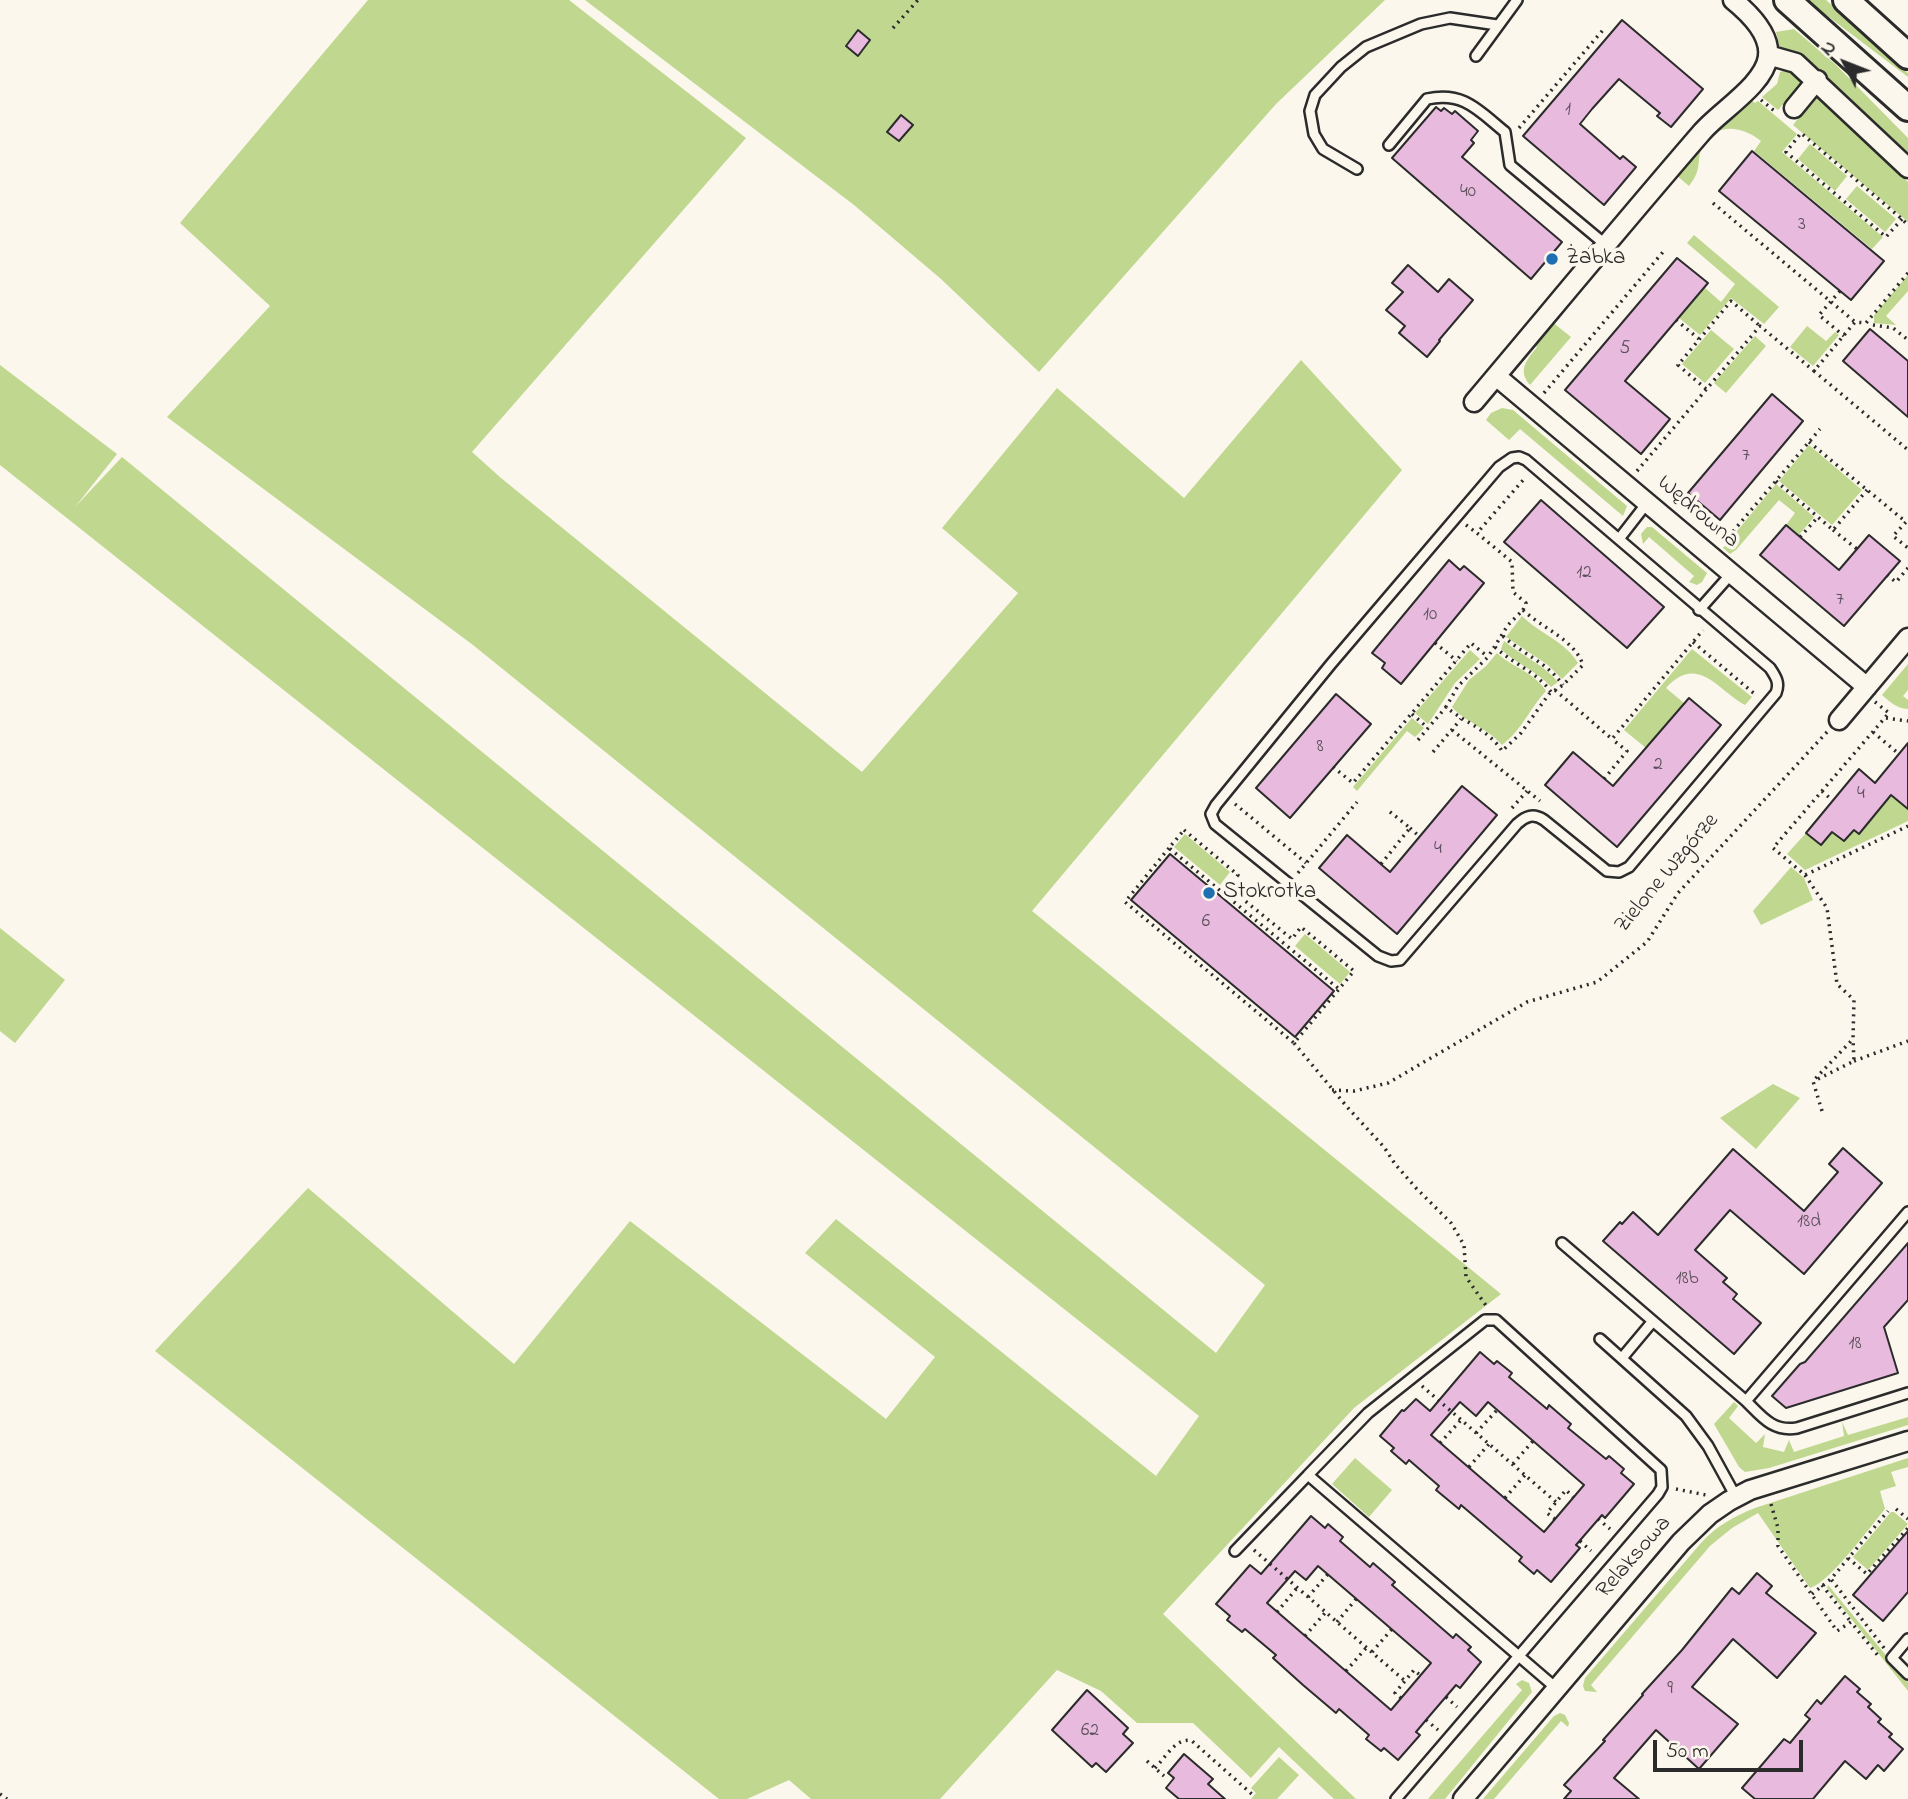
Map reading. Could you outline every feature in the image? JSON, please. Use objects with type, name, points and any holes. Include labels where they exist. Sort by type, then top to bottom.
[{"type":"main road","points":[[1846,0],[1908,55]]},
{"type":"main road","points":[[1794,6],[1908,108]]},
{"type":"street","points":[[1474,402],[1710,123],[1758,79],[1768,55],[1764,36],[1760,28],[1733,0]]},
{"type":"street","points":[[1768,55],[1796,63],[1908,168]]},
{"type":"street","points":[[1788,112],[1817,80]]},
{"type":"street","name":"Wędrowna","points":[[1496,376],[1870,694]]},
{"type":"street","points":[[1839,720],[1870,694],[1908,638]]},
{"type":"street","name":"Relaksowa","points":[[1463,1799],[1692,1530],[1710,1514],[1736,1497],[1765,1485],[1908,1441]]},
{"type":"lane","points":[[1476,56],[1517,0]]},
{"type":"lane","points":[[1357,169],[1323,149],[1314,134],[1310,111],[1315,94],[1341,67],[1366,47],[1420,23],[1450,18],[1497,25]]},
{"type":"lane","points":[[1389,145],[1427,99],[1440,96],[1469,102],[1505,132],[1510,165],[1606,245]]},
{"type":"lane","points":[[1519,457],[1525,460],[1699,610],[1770,668],[1779,687],[1768,704],[1629,867],[1619,872],[1607,871],[1544,820],[1536,816],[1525,817],[1400,960],[1391,961],[1378,957],[1213,821],[1211,814],[1216,805],[1331,664],[1505,462],[1519,457]]},
{"type":"lane","points":[[1619,539],[1647,503]]},
{"type":"lane","points":[[1699,610],[1731,574]]},
{"type":"lane","points":[[1746,1401],[1908,1212]]},
{"type":"lane","points":[[1562,1243],[1772,1426],[1788,1430],[1908,1392]]},
{"type":"lane","points":[[1235,1551],[1368,1413],[1485,1320],[1496,1320],[1661,1470],[1662,1487],[1658,1494],[1396,1799]]},
{"type":"lane","points":[[1622,1358],[1653,1321]]},
{"type":"lane","points":[[1600,1339],[1686,1416],[1708,1446],[1736,1497]]},
{"type":"lane","points":[[1308,1475],[1556,1688]]},
{"type":"lane","points":[[1908,1639],[1892,1658],[1908,1674]]},
{"type":"path","points":[[893,29],[918,0]]},
{"type":"path","points":[[1507,143],[1603,30]]},
{"type":"path","points":[[1760,99],[1788,112]]},
{"type":"path","points":[[1902,219],[1886,237],[1786,152],[1801,133],[1902,219],[1908,225]]},
{"type":"path","points":[[1713,203],[1855,322],[1866,323],[1908,273]]},
{"type":"path","points":[[1540,398],[1663,252]]},
{"type":"path","points":[[1840,290],[1819,315],[1844,336]]},
{"type":"path","points":[[1707,389],[1678,365],[1731,301],[1908,450]]},
{"type":"path","points":[[1676,320],[1699,339]]},
{"type":"path","points":[[1814,371],[1855,322]]},
{"type":"path","points":[[1873,325],[1893,328],[1908,340]]},
{"type":"path","points":[[1633,476],[1760,326]]},
{"type":"path","points":[[1718,549],[1820,429]]},
{"type":"path","points":[[1809,442],[1906,522],[1893,536],[1908,548]]},
{"type":"path","points":[[1477,533],[1523,478],[1533,486]]},
{"type":"path","points":[[1776,481],[1857,549]]},
{"type":"path","points":[[1833,530],[1867,489]]},
{"type":"path","points":[[1800,537],[1818,517]]},
{"type":"path","points":[[1418,740],[1446,707],[1466,677],[1488,657],[1526,603],[1513,592],[1511,562],[1466,524]]},
{"type":"path","points":[[1887,575],[1896,582],[1908,568]]},
{"type":"path","points":[[1446,707],[1486,733],[1502,751],[1521,733],[1542,701],[1583,665],[1571,646],[1538,624],[1523,610]]},
{"type":"path","points":[[1612,739],[1711,620]]},
{"type":"path","points":[[1503,636],[1521,651],[1548,667],[1563,684]]},
{"type":"path","points":[[1693,642],[1757,695],[1749,705]]},
{"type":"path","points":[[1435,643],[1457,661]]},
{"type":"path","points":[[1333,767],[1353,783],[1471,643],[1488,657]]},
{"type":"path","points":[[1495,647],[1511,662],[1542,680],[1627,751],[1604,779]]},
{"type":"path","points":[[1854,1060],[1854,1000],[1837,984],[1827,908],[1805,875],[1773,848],[1889,713],[1870,694]]},
{"type":"path","points":[[1412,714],[1428,728]]},
{"type":"path","points":[[1885,718],[1908,721]]},
{"type":"path","points":[[1433,752],[1461,719]]},
{"type":"path","name":"Zielone Wzgórze","points":[[1332,1090],[1354,1091],[1388,1083],[1527,1002],[1597,982],[1647,942],[1678,893],[1839,720]]},
{"type":"path","points":[[1452,730],[1546,807]]},
{"type":"path","points":[[1872,732],[1899,754]]},
{"type":"path","points":[[1510,811],[1527,791]]},
{"type":"path","points":[[1822,791],[1833,801]]},
{"type":"path","points":[[1233,802],[1306,863]]},
{"type":"path","points":[[1306,882],[1296,874],[1357,802]]},
{"type":"path","points":[[1389,811],[1420,836]]},
{"type":"path","points":[[1805,875],[1908,826]]},
{"type":"path","points":[[1381,864],[1410,828]]},
{"type":"path","points":[[1223,892],[1238,875],[1184,830],[1125,902],[1294,1043],[1384,1147],[1395,1164],[1451,1223],[1464,1245],[1466,1277],[1496,1320]]},
{"type":"path","points":[[1169,848],[1339,989]]},
{"type":"path","points":[[1228,887],[1292,939],[1301,928],[1354,971],[1294,1043]]},
{"type":"path","points":[[1813,1082],[1853,1039]]},
{"type":"path","points":[[1813,1082],[1854,1060],[1908,1041]]},
{"type":"path","points":[[1813,1082],[1822,1111]]},
{"type":"path","points":[[1412,1378],[1556,1502]]},
{"type":"path","points":[[1476,1433],[1497,1410]]},
{"type":"path","points":[[1440,1443],[1461,1420]]},
{"type":"path","points":[[1513,1464],[1533,1441]]},
{"type":"path","points":[[1469,1467],[1489,1444]]},
{"type":"path","points":[[1505,1498],[1525,1475]]},
{"type":"path","points":[[1662,1487],[1712,1496]]},
{"type":"path","points":[[1555,1520],[1547,1513],[1566,1490],[1573,1497]]},
{"type":"path","points":[[1770,1499],[1778,1528],[1778,1546],[1838,1631],[1851,1622]]},
{"type":"path","points":[[1896,1509],[1908,1519]]},
{"type":"path","points":[[1812,1594],[1831,1579],[1888,1511]]},
{"type":"path","points":[[1598,1519],[1612,1530]]},
{"type":"path","points":[[1848,1558],[1867,1574],[1908,1528]]},
{"type":"path","points":[[1580,1541],[1593,1552]]},
{"type":"path","points":[[1244,1542],[1405,1681]]},
{"type":"path","points":[[1308,1597],[1328,1574]]},
{"type":"path","points":[[1831,1579],[1892,1658]]},
{"type":"path","points":[[1822,1585],[1879,1658]]},
{"type":"path","points":[[1277,1612],[1297,1588]]},
{"type":"path","points":[[1336,1622],[1356,1599]]},
{"type":"path","points":[[1305,1636],[1325,1612]]},
{"type":"path","points":[[1372,1652],[1392,1629]]},
{"type":"path","points":[[1346,1671],[1367,1647]]},
{"type":"path","points":[[1401,1698],[1395,1692],[1414,1670],[1420,1675]]},
{"type":"path","points":[[1446,1697],[1458,1708]]},
{"type":"path","points":[[1426,1720],[1439,1730]]},
{"type":"path","points":[[1156,1768],[1180,1741],[1186,1739],[1192,1741],[1254,1796]]},
{"type":"path","points":[[1147,1761],[1164,1776]]},
{"type":"path","points":[[0,1794],[7,1799]]},
{"type":"green space","points":[[368,0],[569,0],[746,138],[472,452],[862,772],[1018,593],[942,528],[1057,388],[1184,498],[1301,360],[1402,470],[1032,911],[1501,1294],[1354,1408],[1163,1614],[1356,1799],[1334,1799],[1279,1747],[1251,1778],[1193,1723],[1137,1723],[1101,1691],[1057,1670],[940,1799],[811,1799],[789,1780],[747,1799],[719,1799],[155,1351],[308,1188],[514,1364],[630,1221],[886,1419],[935,1357],[805,1253],[836,1219],[1156,1476],[1199,1416],[0,465],[0,365],[117,454],[75,507],[122,457],[1216,1353],[1265,1285],[473,645],[167,417],[270,306],[180,223]]},
{"type":"green space","points":[[585,0],[1385,0],[1276,104],[1039,372],[941,279],[854,205]]},
{"type":"green space","points":[[1826,0],[1908,73],[1908,77],[1809,2]]},
{"type":"green space","points":[[1794,29],[1835,64],[1908,138],[1908,156],[1807,59],[1779,46],[1776,32]]},
{"type":"green space","points":[[1787,70],[1799,77],[1802,83],[1778,110],[1762,97],[1777,84],[1780,72]]},
{"type":"green space","points":[[1817,94],[1908,182],[1908,222],[1793,125]]},
{"type":"green space","points":[[1751,100],[1755,103],[1758,101],[1797,134],[1782,152],[1883,237],[1872,249],[1754,151],[1761,141],[1747,132],[1723,129],[1709,137],[1703,145],[1698,169],[1689,186],[1676,175],[1704,141]]},
{"type":"green space","points":[[1810,144],[1847,176],[1835,191],[1798,159]]},
{"type":"green space","points":[[1857,186],[1896,219],[1885,232],[1846,199]]},
{"type":"green space","points":[[1694,235],[1779,307],[1764,324],[1731,298],[1700,335],[1679,318],[1705,288],[1721,302],[1735,284],[1687,243]]},
{"type":"green space","points":[[1908,275],[1908,291],[1886,316],[1896,325],[1874,323],[1874,315]]},
{"type":"green space","points":[[1551,321],[1571,337],[1530,385],[1524,375],[1525,365],[1537,347],[1533,343]]},
{"type":"green space","points":[[1807,326],[1826,341],[1835,332],[1839,335],[1813,366],[1790,347]]},
{"type":"green space","points":[[1711,330],[1734,349],[1705,383],[1682,364]]},
{"type":"green space","points":[[1755,336],[1766,346],[1726,393],[1714,383]]},
{"type":"green space","points":[[1502,408],[1513,410],[1627,506],[1623,516],[1520,429],[1509,440],[1486,420],[1491,413]]},
{"type":"green space","points":[[1809,445],[1862,490],[1832,525],[1779,481]]},
{"type":"green space","points":[[1776,484],[1814,517],[1798,536],[1786,525],[1795,513],[1779,500],[1730,554],[1723,548]]},
{"type":"green space","points":[[1647,527],[1652,527],[1707,573],[1702,582],[1697,585],[1689,582],[1694,576],[1649,537],[1643,544],[1641,534]]},
{"type":"green space","points":[[1522,616],[1573,655],[1578,663],[1562,679],[1548,665],[1506,637]]},
{"type":"green space","points":[[1504,641],[1546,670],[1558,682],[1551,687],[1507,654],[1501,649]]},
{"type":"green space","points":[[1692,649],[1752,697],[1745,705],[1717,684],[1698,674],[1677,678],[1666,688],[1684,703],[1646,748],[1624,730]]},
{"type":"green space","points":[[1470,650],[1480,659],[1455,683],[1428,724],[1415,713]]},
{"type":"green space","points":[[1497,653],[1536,679],[1546,691],[1515,733],[1502,745],[1452,707],[1469,680]]},
{"type":"green space","points":[[1908,664],[1908,690],[1903,696],[1908,700],[1908,709],[1897,706],[1882,695]]},
{"type":"green space","points":[[1412,718],[1424,728],[1415,737],[1407,731],[1357,791],[1353,787]]},
{"type":"green space","points":[[1887,791],[1902,805],[1908,799],[1908,821],[1805,870],[1787,854],[1806,833],[1821,845],[1832,832],[1844,841],[1854,830],[1859,834],[1878,811]]},
{"type":"green space","points":[[1185,834],[1230,872],[1220,885],[1174,847]]},
{"type":"green space","points":[[1791,867],[1804,878],[1813,900],[1761,925],[1753,911]]},
{"type":"green space","points":[[0,928],[65,980],[15,1043],[0,1031]]},
{"type":"green space","points":[[1305,934],[1350,972],[1340,984],[1295,946]]},
{"type":"green space","points":[[1773,1084],[1800,1098],[1756,1149],[1720,1118]]},
{"type":"green space","points":[[1734,1402],[1738,1406],[1729,1418],[1756,1443],[1765,1434],[1763,1447],[1784,1452],[1789,1440],[1794,1452],[1844,1436],[1842,1422],[1848,1435],[1908,1417],[1908,1425],[1769,1468],[1745,1472],[1739,1467],[1714,1424]]},
{"type":"green space","points":[[1355,1458],[1392,1490],[1369,1517],[1332,1484]]},
{"type":"green space","points":[[1908,1458],[1908,1467],[1891,1472],[1896,1486],[1880,1491],[1885,1509],[1839,1565],[1819,1583],[1810,1588],[1758,1513],[1732,1528],[1710,1546],[1591,1685],[1597,1692],[1585,1691],[1585,1678],[1701,1543],[1719,1527],[1755,1508]]},
{"type":"green space","points":[[1891,1512],[1908,1524],[1868,1570],[1853,1557]]},
{"type":"green space","points":[[1828,1585],[1908,1682],[1908,1691],[1827,1588]]},
{"type":"green space","points":[[1522,1680],[1529,1683],[1532,1692],[1445,1799],[1428,1799],[1522,1690],[1516,1684]]},
{"type":"green space","points":[[1560,1713],[1565,1715],[1568,1727],[1561,1721],[1494,1799],[1483,1799],[1554,1716]]},
{"type":"green space","points":[[1279,1757],[1299,1775],[1277,1799],[1251,1799],[1256,1793],[1251,1788]]},
{"type":"building","points":[[1622,20],[1703,89],[1671,127],[1657,116],[1660,113],[1619,79],[1592,109],[1580,124],[1620,159],[1623,156],[1636,167],[1604,205],[1523,136]]},
{"type":"building","points":[[858,30],[870,40],[858,56],[846,46]]},
{"type":"building","points":[[1436,107],[1441,111],[1444,108],[1452,114],[1455,111],[1478,131],[1471,140],[1474,143],[1462,157],[1562,242],[1531,279],[1392,158]]},
{"type":"building","points":[[901,115],[913,125],[899,141],[887,132]]},
{"type":"building","points":[[1752,151],[1884,261],[1851,300],[1719,191]]},
{"type":"building","points":[[1677,258],[1708,283],[1625,381],[1670,419],[1641,454],[1565,390]]},
{"type":"building","points":[[1408,265],[1438,292],[1449,279],[1473,300],[1427,357],[1399,333],[1405,326],[1386,310],[1403,292],[1392,283]]},
{"type":"building","points":[[1870,329],[1908,361],[1908,417],[1843,361]]},
{"type":"building","points":[[1772,394],[1803,421],[1720,520],[1688,493]]},
{"type":"building","points":[[1541,500],[1664,607],[1627,648],[1504,542]]},
{"type":"building","points":[[1786,525],[1839,570],[1869,535],[1900,561],[1844,626],[1760,555]]},
{"type":"building","points":[[1449,560],[1460,570],[1464,566],[1484,583],[1401,684],[1382,668],[1385,663],[1372,653]]},
{"type":"building","points":[[1336,694],[1371,724],[1290,818],[1256,788]]},
{"type":"building","points":[[1689,698],[1721,725],[1617,847],[1545,785],[1573,752],[1613,786]]},
{"type":"building","points":[[1908,743],[1908,809],[1891,795],[1859,834],[1854,830],[1844,841],[1832,832],[1821,845],[1806,833],[1859,769],[1875,783]]},
{"type":"building","points":[[1462,786],[1497,815],[1397,934],[1319,868],[1347,835],[1390,872]]},
{"type":"building","points":[[1170,854],[1334,991],[1295,1037],[1131,900]]},
{"type":"building","points":[[1843,1148],[1882,1183],[1804,1274],[1730,1210],[1695,1250],[1727,1278],[1723,1282],[1737,1294],[1733,1299],[1761,1323],[1734,1354],[1603,1241],[1633,1212],[1658,1235],[1733,1149],[1804,1211],[1838,1172],[1829,1164]]},
{"type":"building","points":[[1908,1243],[1908,1300],[1884,1327],[1898,1373],[1786,1408],[1772,1396]]},
{"type":"building","points":[[1480,1352],[1494,1364],[1497,1361],[1512,1373],[1509,1377],[1547,1409],[1549,1405],[1571,1424],[1568,1428],[1606,1459],[1609,1456],[1624,1469],[1621,1473],[1634,1484],[1605,1518],[1602,1515],[1576,1545],[1580,1548],[1551,1582],[1537,1570],[1534,1574],[1519,1561],[1522,1557],[1461,1505],[1459,1509],[1436,1490],[1439,1486],[1409,1460],[1406,1464],[1391,1451],[1394,1448],[1380,1436],[1402,1410],[1416,1399],[1430,1411]],"holes":[[[1460,1402],[1476,1416],[1488,1402],[1584,1485],[1544,1532],[1431,1435]]]},
{"type":"building","points":[[1311,1516],[1325,1528],[1328,1524],[1343,1537],[1340,1541],[1370,1567],[1373,1563],[1395,1582],[1392,1585],[1453,1638],[1456,1634],[1471,1647],[1468,1650],[1481,1662],[1460,1688],[1456,1685],[1426,1720],[1416,1732],[1420,1735],[1398,1760],[1384,1748],[1381,1751],[1366,1739],[1369,1735],[1339,1709],[1336,1713],[1303,1685],[1273,1658],[1276,1655],[1245,1629],[1242,1632],[1227,1620],[1230,1616],[1216,1604],[1250,1565],[1261,1574]],"holes":[[[1318,1566],[1431,1663],[1391,1710],[1267,1603],[1295,1571],[1306,1580]]]},
{"type":"building","points":[[1908,1531],[1908,1592],[1883,1621],[1853,1595]]},
{"type":"building","points":[[1757,1573],[1772,1586],[1766,1593],[1816,1633],[1777,1678],[1733,1639],[1692,1687],[1738,1724],[1699,1769],[1656,1730],[1614,1778],[1639,1799],[1564,1799],[1571,1791],[1564,1785],[1605,1741],[1603,1740],[1732,1588],[1739,1594]]},
{"type":"building","points":[[1845,1676],[1860,1689],[1857,1692],[1871,1704],[1868,1707],[1881,1719],[1878,1722],[1892,1734],[1889,1737],[1903,1749],[1884,1771],[1878,1765],[1866,1779],[1845,1761],[1813,1799],[1755,1799],[1742,1788],[1784,1739],[1790,1743],[1810,1719],[1805,1715],[1817,1700],[1821,1704]]},
{"type":"building","points":[[1087,1690],[1128,1728],[1123,1734],[1133,1743],[1106,1772],[1096,1763],[1092,1767],[1052,1730]]},
{"type":"building","points":[[1184,1754],[1213,1779],[1208,1784],[1225,1799],[1179,1799],[1166,1788],[1174,1778],[1168,1773]]},
{"type":"place","name":"Żabka","points":[[1552,259]]},
{"type":"place","name":"Stokrotka","points":[[1209,893]]}]
